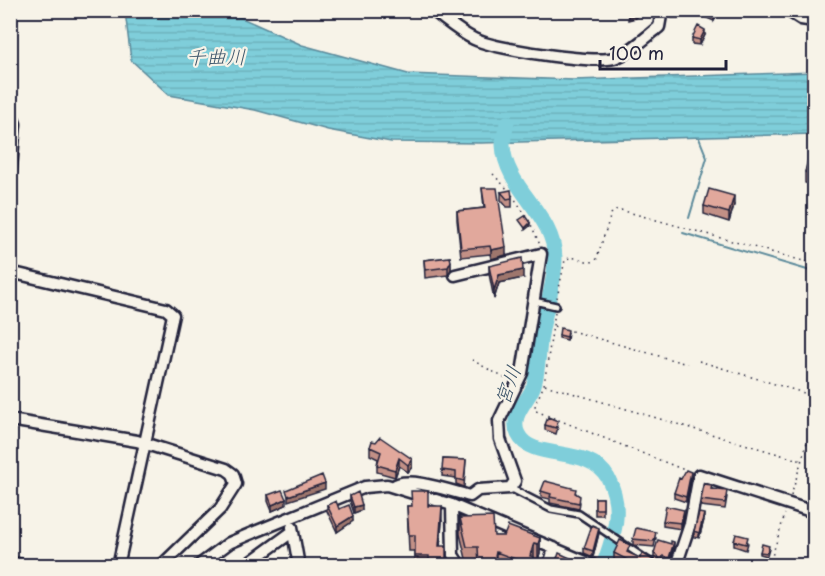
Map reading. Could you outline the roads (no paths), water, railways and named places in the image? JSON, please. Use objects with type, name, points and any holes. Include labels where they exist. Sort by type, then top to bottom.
[{"type":"street","points":[[432,10],[472,38],[489,45],[542,54],[606,59],[623,54],[659,27],[662,10]]},
{"type":"street","points":[[787,10],[801,19],[814,21]]},
{"type":"street","points":[[10,111],[15,124],[10,179]]},
{"type":"street","points":[[394,486],[399,482],[410,481],[470,495],[478,490],[510,488],[515,481],[515,475],[500,439],[499,421],[522,373],[537,302],[541,254],[455,275]]},
{"type":"street","points":[[10,272],[171,312],[173,321],[118,566]]},
{"type":"street","points":[[10,420],[147,443],[226,469],[235,478],[235,490],[220,509],[161,566]]},
{"type":"street","points":[[676,566],[690,524],[699,475],[814,513]]},
{"type":"street","points":[[198,566],[229,543],[292,517],[365,488],[394,486],[452,505],[593,564]]},
{"type":"street","points":[[470,495],[470,513]]},
{"type":"street","points":[[452,505],[453,555],[460,566]]},
{"type":"street","points":[[292,517],[292,532],[299,566]]},
{"type":"street","points":[[245,566],[292,532]]},
{"type":"street","points":[[549,566],[554,548]]},
{"type":"street","points":[[10,562],[25,566]]},
{"type":"lane","points":[[537,302],[554,305]]},
{"type":"lane","points":[[510,488],[551,509],[579,514],[656,566]]},
{"type":"water","name":"千曲川","points":[[125,11],[226,11],[302,45],[408,74],[574,80],[814,72],[814,134],[481,143],[391,142],[328,130],[255,110],[169,95],[131,60]]},
{"type":"waterway","name":"宮川","points":[[507,123],[503,145],[506,161],[520,189],[547,228],[553,243],[555,259],[552,287],[541,335],[536,379],[532,391],[518,414],[516,427],[525,443],[535,448],[587,460],[599,467],[608,478],[616,500],[616,522],[603,566]]},
{"type":"waterway","points":[[689,218],[707,158],[699,138]]},
{"type":"waterway","points":[[683,233],[814,272]]}]
